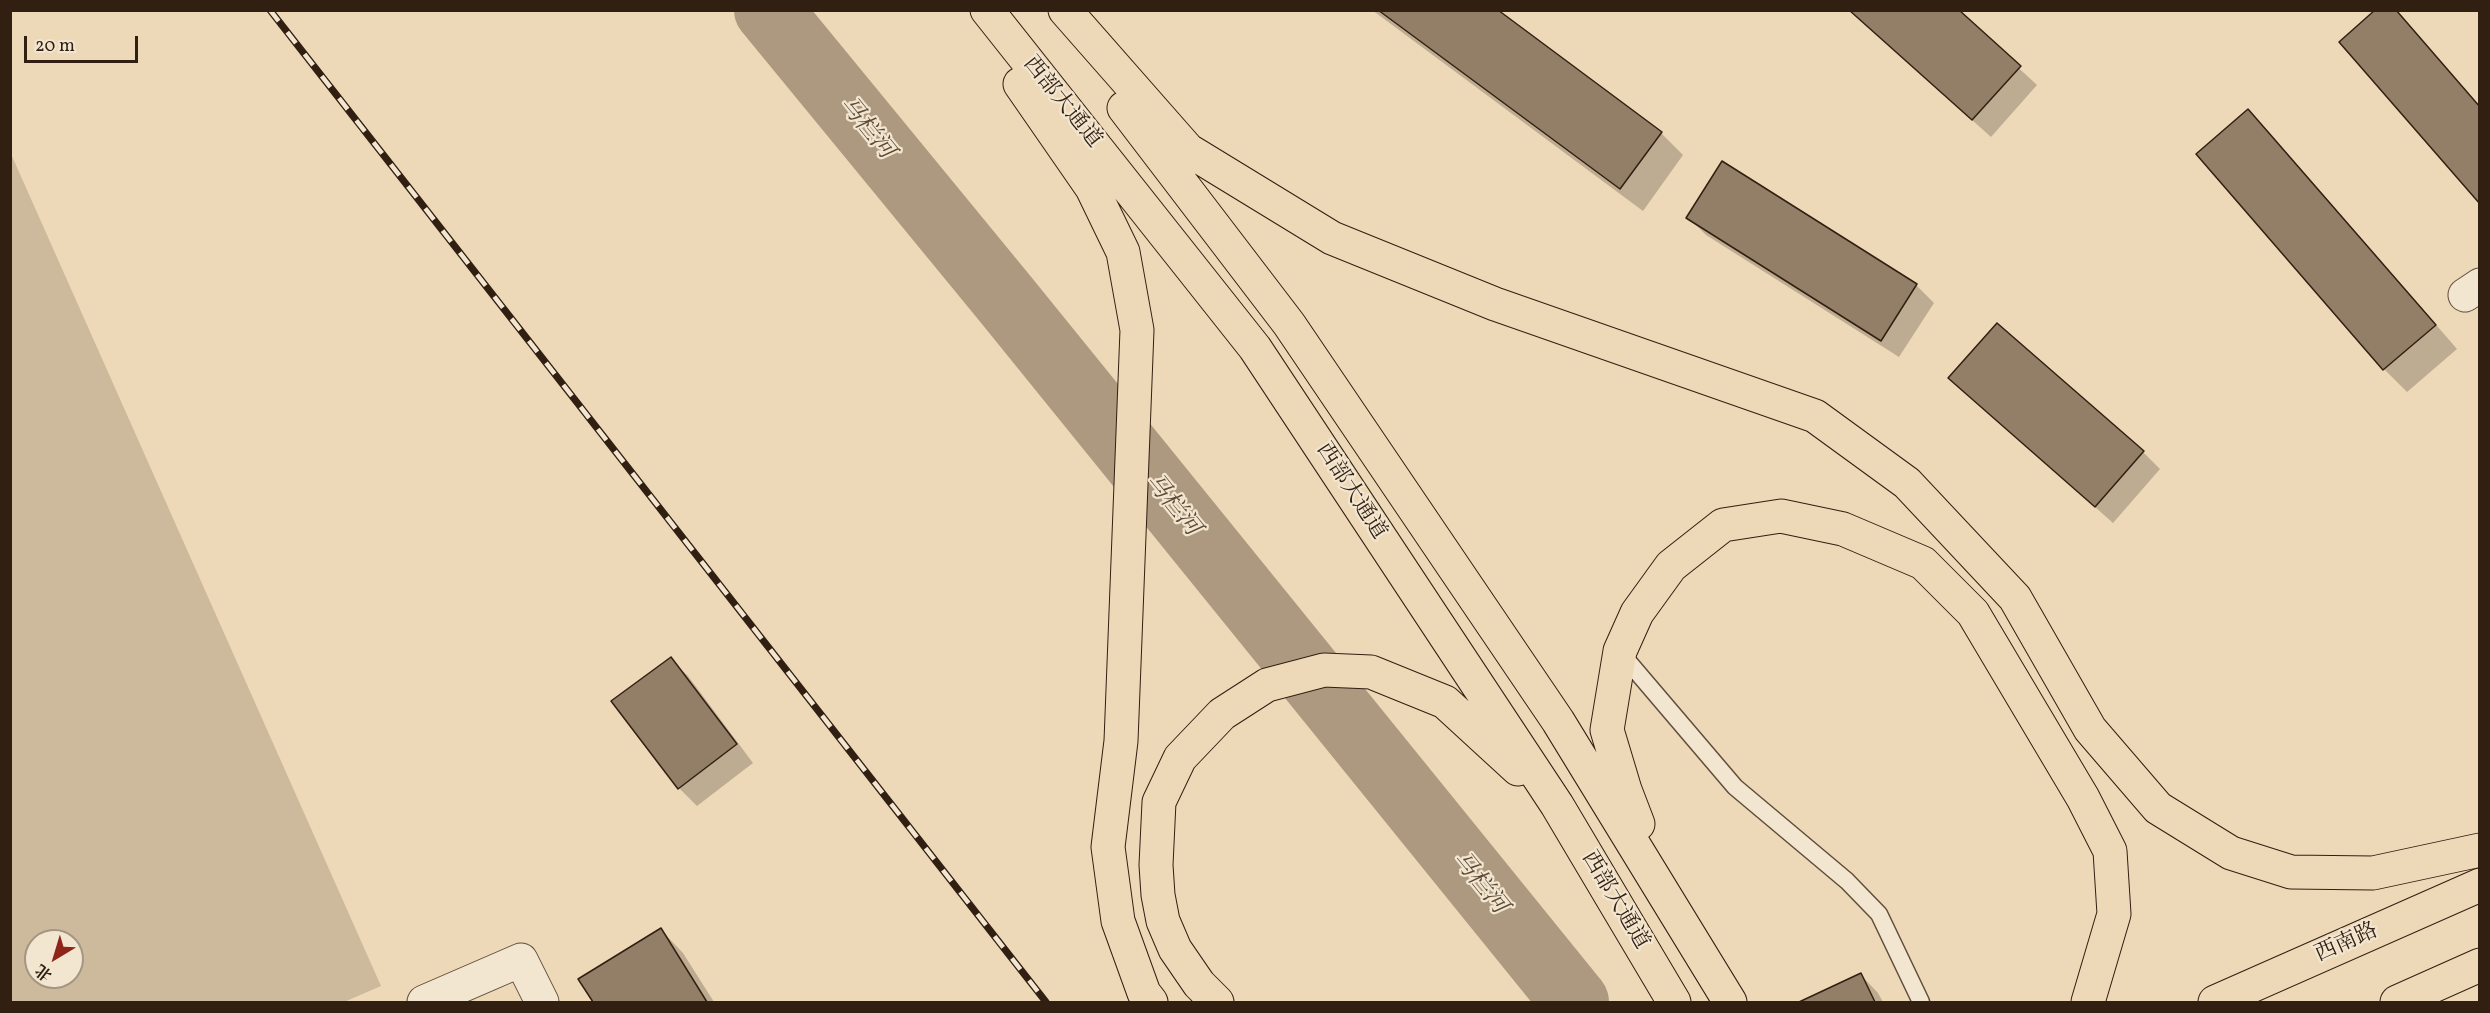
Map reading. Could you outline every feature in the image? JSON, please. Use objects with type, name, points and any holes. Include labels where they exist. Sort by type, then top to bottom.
[{"type":"main road","points":[[970,10],[1092,189],[1123,252],[1137,330],[1121,741],[1108,847],[1118,921],[1144,993],[1151,1002]]},
{"type":"main road","name":"西部大通道","points":[[987,10],[1255,348],[1557,805],[1674,1002]]},
{"type":"main road","name":"西部大通道","points":[[1050,10],[1289,324],[1558,721],[1730,1002]]},
{"type":"main road","points":[[1065,10],[1188,150],[1332,238],[1495,304],[1815,416],[1907,483],[2015,598],[2090,729],[2158,808],[2231,853],[2291,872],[2373,873],[2480,850]]},
{"type":"main road","points":[[1667,899],[1625,790],[1607,730],[1620,651],[1637,614],[1671,566],[1723,525],[1781,516],[1843,529],[1923,563],[1973,613],[2094,819],[2110,850],[2114,914],[2088,1002]]},
{"type":"main road","points":[[1217,1002],[1199,984],[1174,949],[1163,921],[1156,865],[1159,802],[1180,758],[1222,714],[1267,686],[1324,670],[1371,672],[1445,702],[1557,805]]},
{"type":"main road","name":"西南路","points":[[2215,1002],[2480,885]]},
{"type":"main road","points":[[2397,1002],[2480,965]]},
{"type":"street","points":[[424,1002],[521,960],[542,1002]]},
{"type":"lane","points":[[1620,651],[1735,787],[1847,881],[1879,914],[1921,1002]]},
{"type":"shaded area","points":[[11,154],[381,986],[344,1002],[11,1002]]},
{"type":"building","points":[[1378,10],[1498,10],[1662,132],[1620,189]]},
{"type":"building","points":[[1849,10],[1959,10],[2021,66],[1972,120]]},
{"type":"building","points":[[2375,10],[2396,10],[2480,107],[2480,204],[2339,42]]},
{"type":"building","points":[[2248,109],[2436,325],[2383,370],[2196,154]]},
{"type":"building","points":[[1722,161],[1917,284],[1881,341],[1686,218]]},
{"type":"building","points":[[1997,323],[2144,451],[2095,507],[1948,378]]},
{"type":"building","points":[[671,657],[737,744],[678,789],[611,701]]},
{"type":"building","points":[[661,928],[707,1002],[593,1002],[578,979]]},
{"type":"building","points":[[1861,973],[1875,1002],[1799,1002]]},
{"type":"waterway","name":"马栏河","points":[[768,10],[1575,1002]]},
{"type":"railway","points":[[270,10],[1046,1002]]}]
